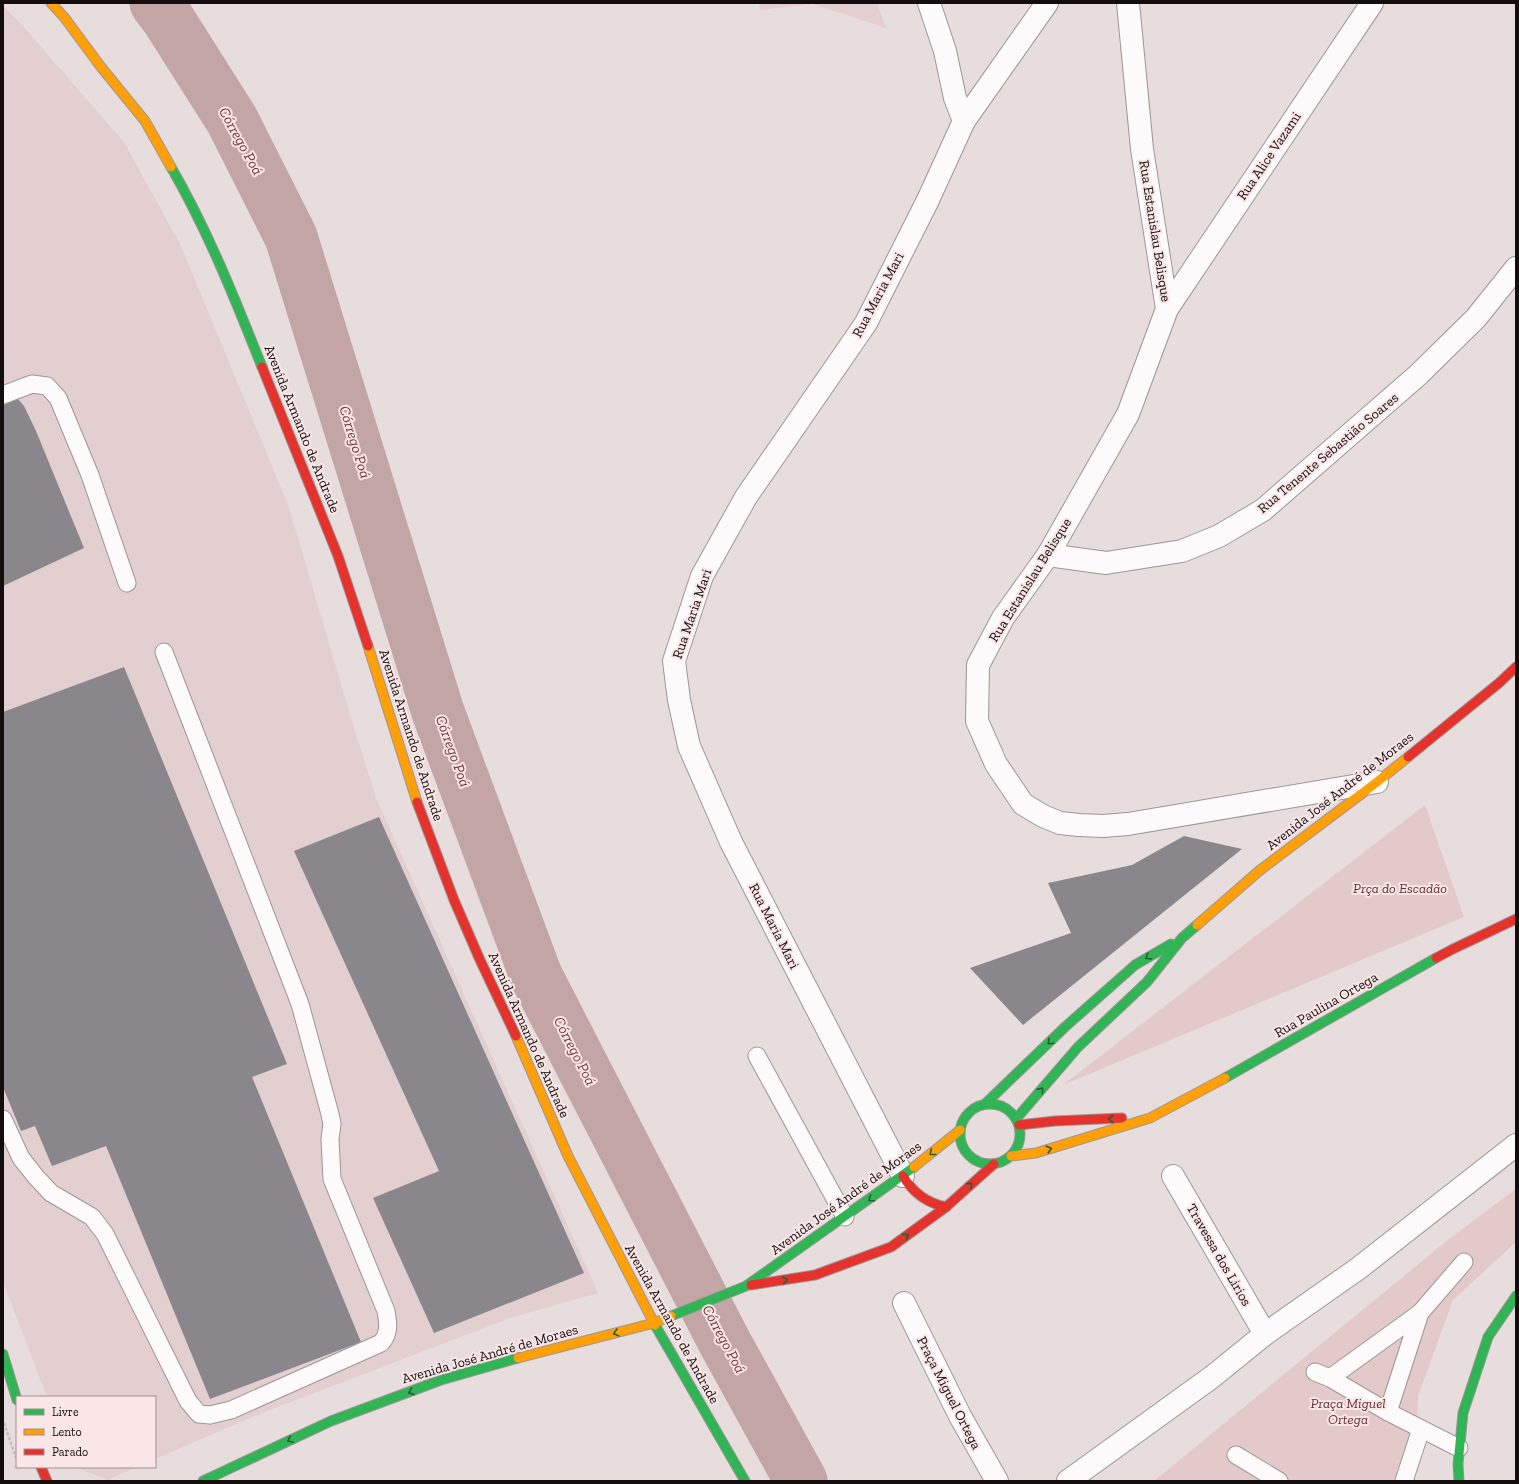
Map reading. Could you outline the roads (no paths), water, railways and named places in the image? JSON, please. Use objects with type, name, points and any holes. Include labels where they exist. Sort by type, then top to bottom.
[{"type":"street","name":"Avenida Armando de Andrade","points":[[51,3],[64,17],[101,67],[145,121],[196,212],[232,291],[338,556],[369,648],[403,759],[427,830],[454,900],[480,960],[508,1018],[568,1156],[606,1232],[654,1323],[745,1481]]},
{"type":"street","points":[[929,3],[945,51],[955,98],[964,121]]},
{"type":"street","name":"Rua Maria Mari","points":[[903,1176],[731,842],[689,746],[679,700],[674,661],[702,576],[746,497],[866,323],[928,200],[964,121],[1047,3]]},
{"type":"street","name":"Rua Estanislau Belisque","points":[[1128,3],[1142,149],[1167,309],[1128,414],[1048,555],[1003,618],[978,665],[977,721],[996,764],[1023,804],[1043,816],[1060,823],[1103,826],[1128,824],[1377,782]]},
{"type":"street","name":"Rua Alice Vazami","points":[[1167,309],[1372,3]]},
{"type":"street","name":"Rua Tenente Sebastião Soares","points":[[1048,555],[1106,563],[1182,550],[1219,536],[1263,510],[1418,376],[1476,318],[1516,268]]},
{"type":"street","name":"Avenida José André de Moraes","points":[[1018,1122],[1078,1047],[1147,982],[1182,938],[1259,871],[1377,782],[1516,668]]},
{"type":"street","name":"Rua Paulina Ortega","points":[[1011,1156],[1036,1153],[1150,1118],[1267,1055],[1454,949],[1516,919]]},
{"type":"street","name":"Avenida José André de Moraes","points":[[985,1104],[1135,965],[1182,938]]},
{"type":"street","points":[[985,1104],[993,1104],[1008,1110],[1018,1122],[1020,1137],[1017,1147],[1011,1156],[1002,1162],[985,1164],[971,1157],[965,1150],[960,1130],[965,1118],[977,1107],[985,1104]]},
{"type":"street","name":"Rua Paulina Ortega","points":[[1018,1122],[1150,1118]]},
{"type":"street","name":"Avenida José André de Moraes","points":[[203,1481],[331,1421],[441,1380],[654,1323],[746,1286],[903,1176],[960,1130]]},
{"type":"street","points":[[1068,1481],[1212,1377],[1265,1334],[1359,1268],[1516,1145]]},
{"type":"street","name":"Avenida José André de Moraes","points":[[746,1286],[815,1275],[891,1247],[946,1207],[994,1164]]},
{"type":"street","points":[[903,1176],[912,1191],[935,1204],[946,1207]]},
{"type":"street","name":"Travessa dos Lirios","points":[[1173,1176],[1265,1334]]},
{"type":"street","points":[[1459,1481],[1458,1464],[1463,1413],[1488,1337],[1516,1296]]},
{"type":"street","name":"Praça Miguel Ortega","points":[[904,1303],[960,1416],[997,1481]]},
{"type":"street","points":[[3,1354],[16,1397]]},
{"type":"street","points":[[41,1468],[47,1481]]},
{"type":"lane","points":[[3,395],[32,384],[47,386],[58,398],[90,475],[127,583]]},
{"type":"lane","points":[[3,1119],[21,1158],[36,1177],[51,1193],[92,1217],[105,1234],[188,1401],[199,1414],[210,1415],[231,1410],[381,1343],[384,1339],[389,1326],[386,1311],[332,1179],[330,1139],[332,1124],[300,1004],[164,652]]},
{"type":"lane","points":[[757,1056],[845,1217]]},
{"type":"lane","points":[[1459,1448],[1421,1430],[1322,1375],[1420,1313],[1464,1262]]},
{"type":"lane","points":[[1388,1412],[1420,1313]]},
{"type":"lane","points":[[1404,1481],[1421,1430]]},
{"type":"lane","points":[[1236,1455],[1279,1481]]},
{"type":"waterway","name":"Córrego Poá","points":[[156,3],[168,19],[232,120],[291,237],[438,712],[536,976],[724,1341],[801,1481]]},
{"type":"park label","name":"Prça do Escadão","points":[[1400,888]]}]
